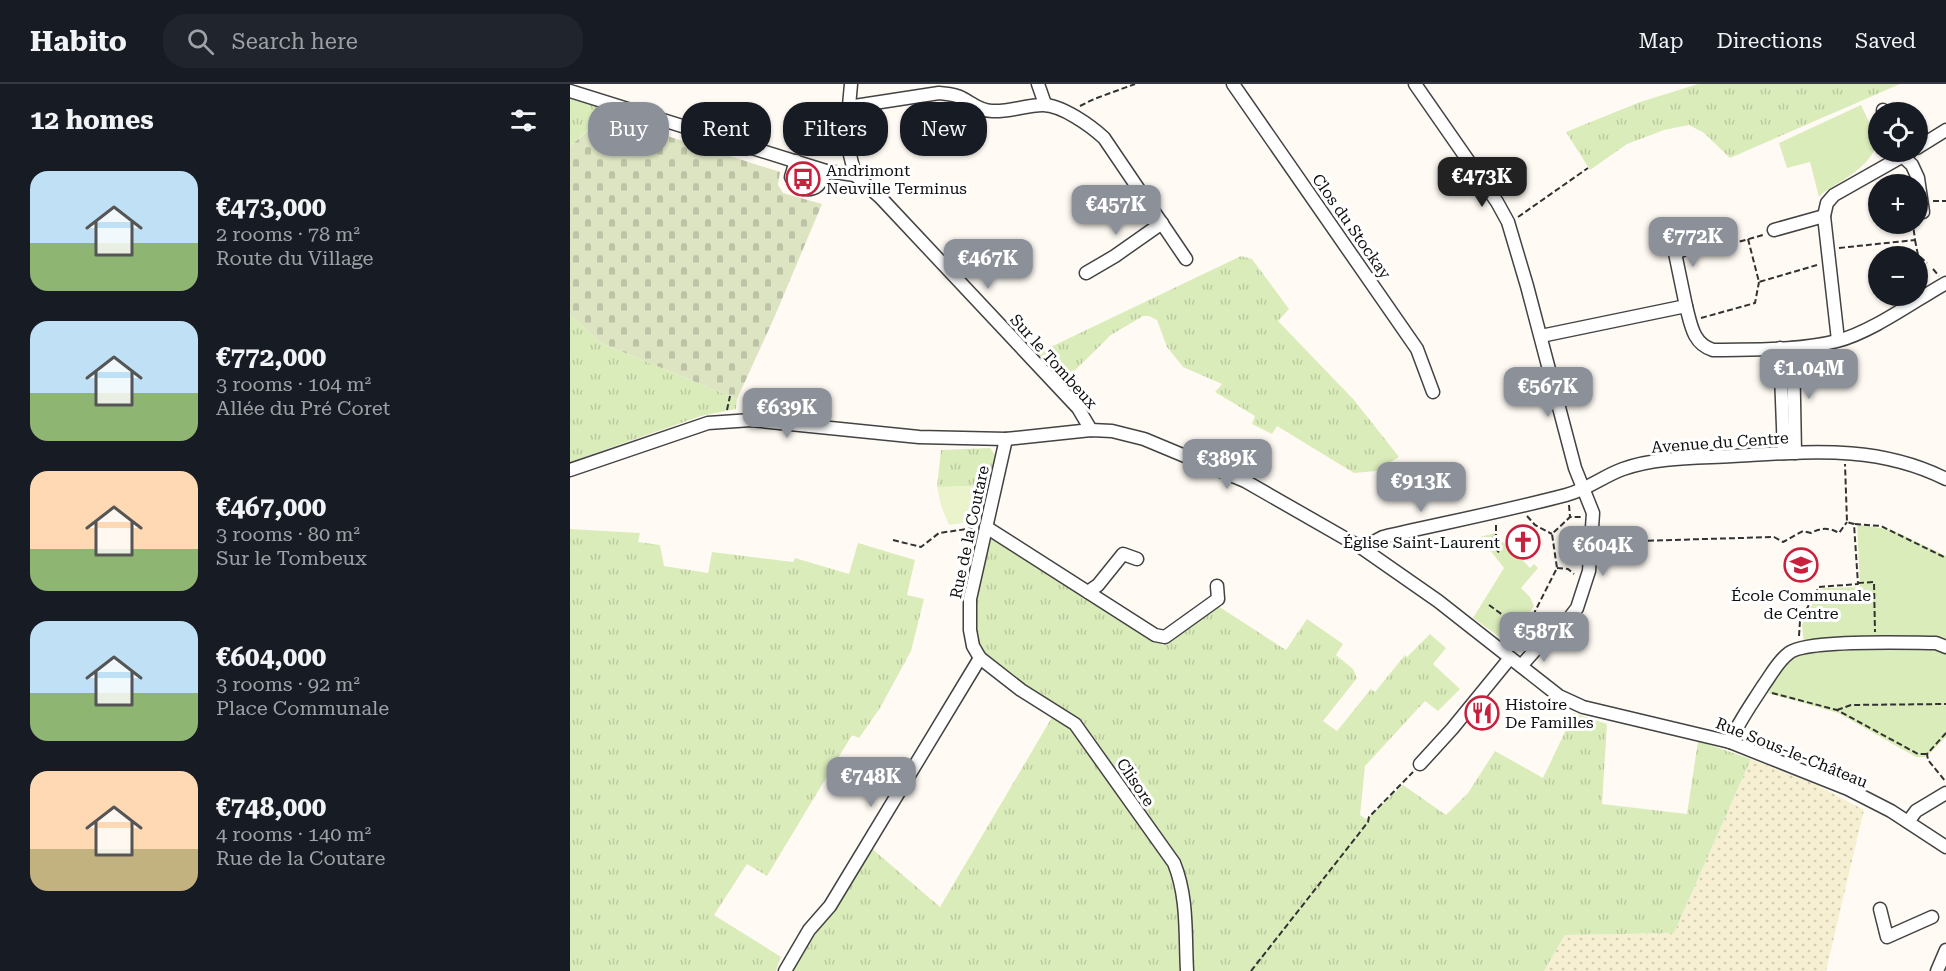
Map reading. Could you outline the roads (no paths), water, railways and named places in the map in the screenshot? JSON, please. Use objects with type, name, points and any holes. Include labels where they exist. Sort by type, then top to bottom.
[{"type":"street","points":[[849,102],[851,84]]},
{"type":"street","points":[[1038,84],[1045,104]]},
{"type":"street","name":"Clos du Stockay","points":[[1233,84],[1417,349],[1433,392]]},
{"type":"street","points":[[1414,84],[1497,202],[1508,222],[1541,336],[1575,468],[1593,513],[1589,571],[1577,608],[1558,631],[1545,639],[1521,666]]},
{"type":"street","points":[[570,91],[826,171],[855,175],[850,156]]},
{"type":"street","points":[[880,102],[939,93],[951,94],[978,108],[991,111],[1045,104],[1068,113],[1089,124],[1104,138],[1186,259]]},
{"type":"street","points":[[1928,141],[1946,130]]},
{"type":"street","points":[[795,161],[791,177],[797,187],[807,190],[817,187],[826,171]]},
{"type":"street","points":[[1838,340],[1824,216],[1827,203],[1834,195],[1888,162]]},
{"type":"street","name":"Sur le Tombeux","points":[[855,175],[880,197],[1078,408],[1090,430]]},
{"type":"street","points":[[1774,231],[1824,216]]},
{"type":"street","points":[[1086,273],[1162,223]]},
{"type":"street","points":[[1721,243],[1704,242],[1675,253],[1686,306],[1697,340],[1703,347],[1713,350],[1787,348],[1838,340],[1864,330],[1946,283]]},
{"type":"street","points":[[1541,336],[1686,306]]},
{"type":"street","points":[[1787,348],[1789,453]]},
{"type":"street","name":"Rue Sous-le-Château","points":[[570,470],[675,433],[723,421],[751,420],[919,437],[1006,439],[1090,430],[1112,431],[1144,439],[1245,481],[1362,548],[1438,601],[1559,696],[1583,707],[1730,741],[1848,789],[1908,822],[1946,847]]},
{"type":"street","name":"Rue de la Coutare","points":[[980,658],[973,646],[970,630],[969,599],[1006,439]]},
{"type":"street","name":"Avenue du Centre","points":[[1362,548],[1383,537],[1585,489],[1623,469],[1655,462],[1789,453],[1845,452],[1899,460],[1946,479]]},
{"type":"street","points":[[986,527],[1155,635],[1165,637],[1218,599],[1217,586]]},
{"type":"street","points":[[1088,592],[1098,585],[1123,554],[1137,559]]},
{"type":"street","points":[[1730,741],[1738,723],[1779,663],[1789,653],[1800,647],[1936,643],[1946,647]]},
{"type":"street","points":[[1420,764],[1452,729],[1508,656]]},
{"type":"street","points":[[785,971],[809,930],[830,906],[980,658]]},
{"type":"street","name":"Clisore","points":[[980,658],[1021,690],[1075,724],[1174,863],[1184,897],[1187,971]]},
{"type":"street","points":[[1908,822],[1916,811],[1946,793]]},
{"type":"street","points":[[1880,909],[1887,937],[1932,917]]},
{"type":"street","points":[[1937,971],[1946,950]]},
{"type":"place","name":"Andrimont Neuville Terminus","points":[[803,179]]},
{"type":"place","name":"Église Saint-Laurent","points":[[1523,542]]},
{"type":"place","name":"École Communale de Centre","points":[[1801,565]]},
{"type":"place","name":"Histoire De Familles","points":[[1482,713]]}]
